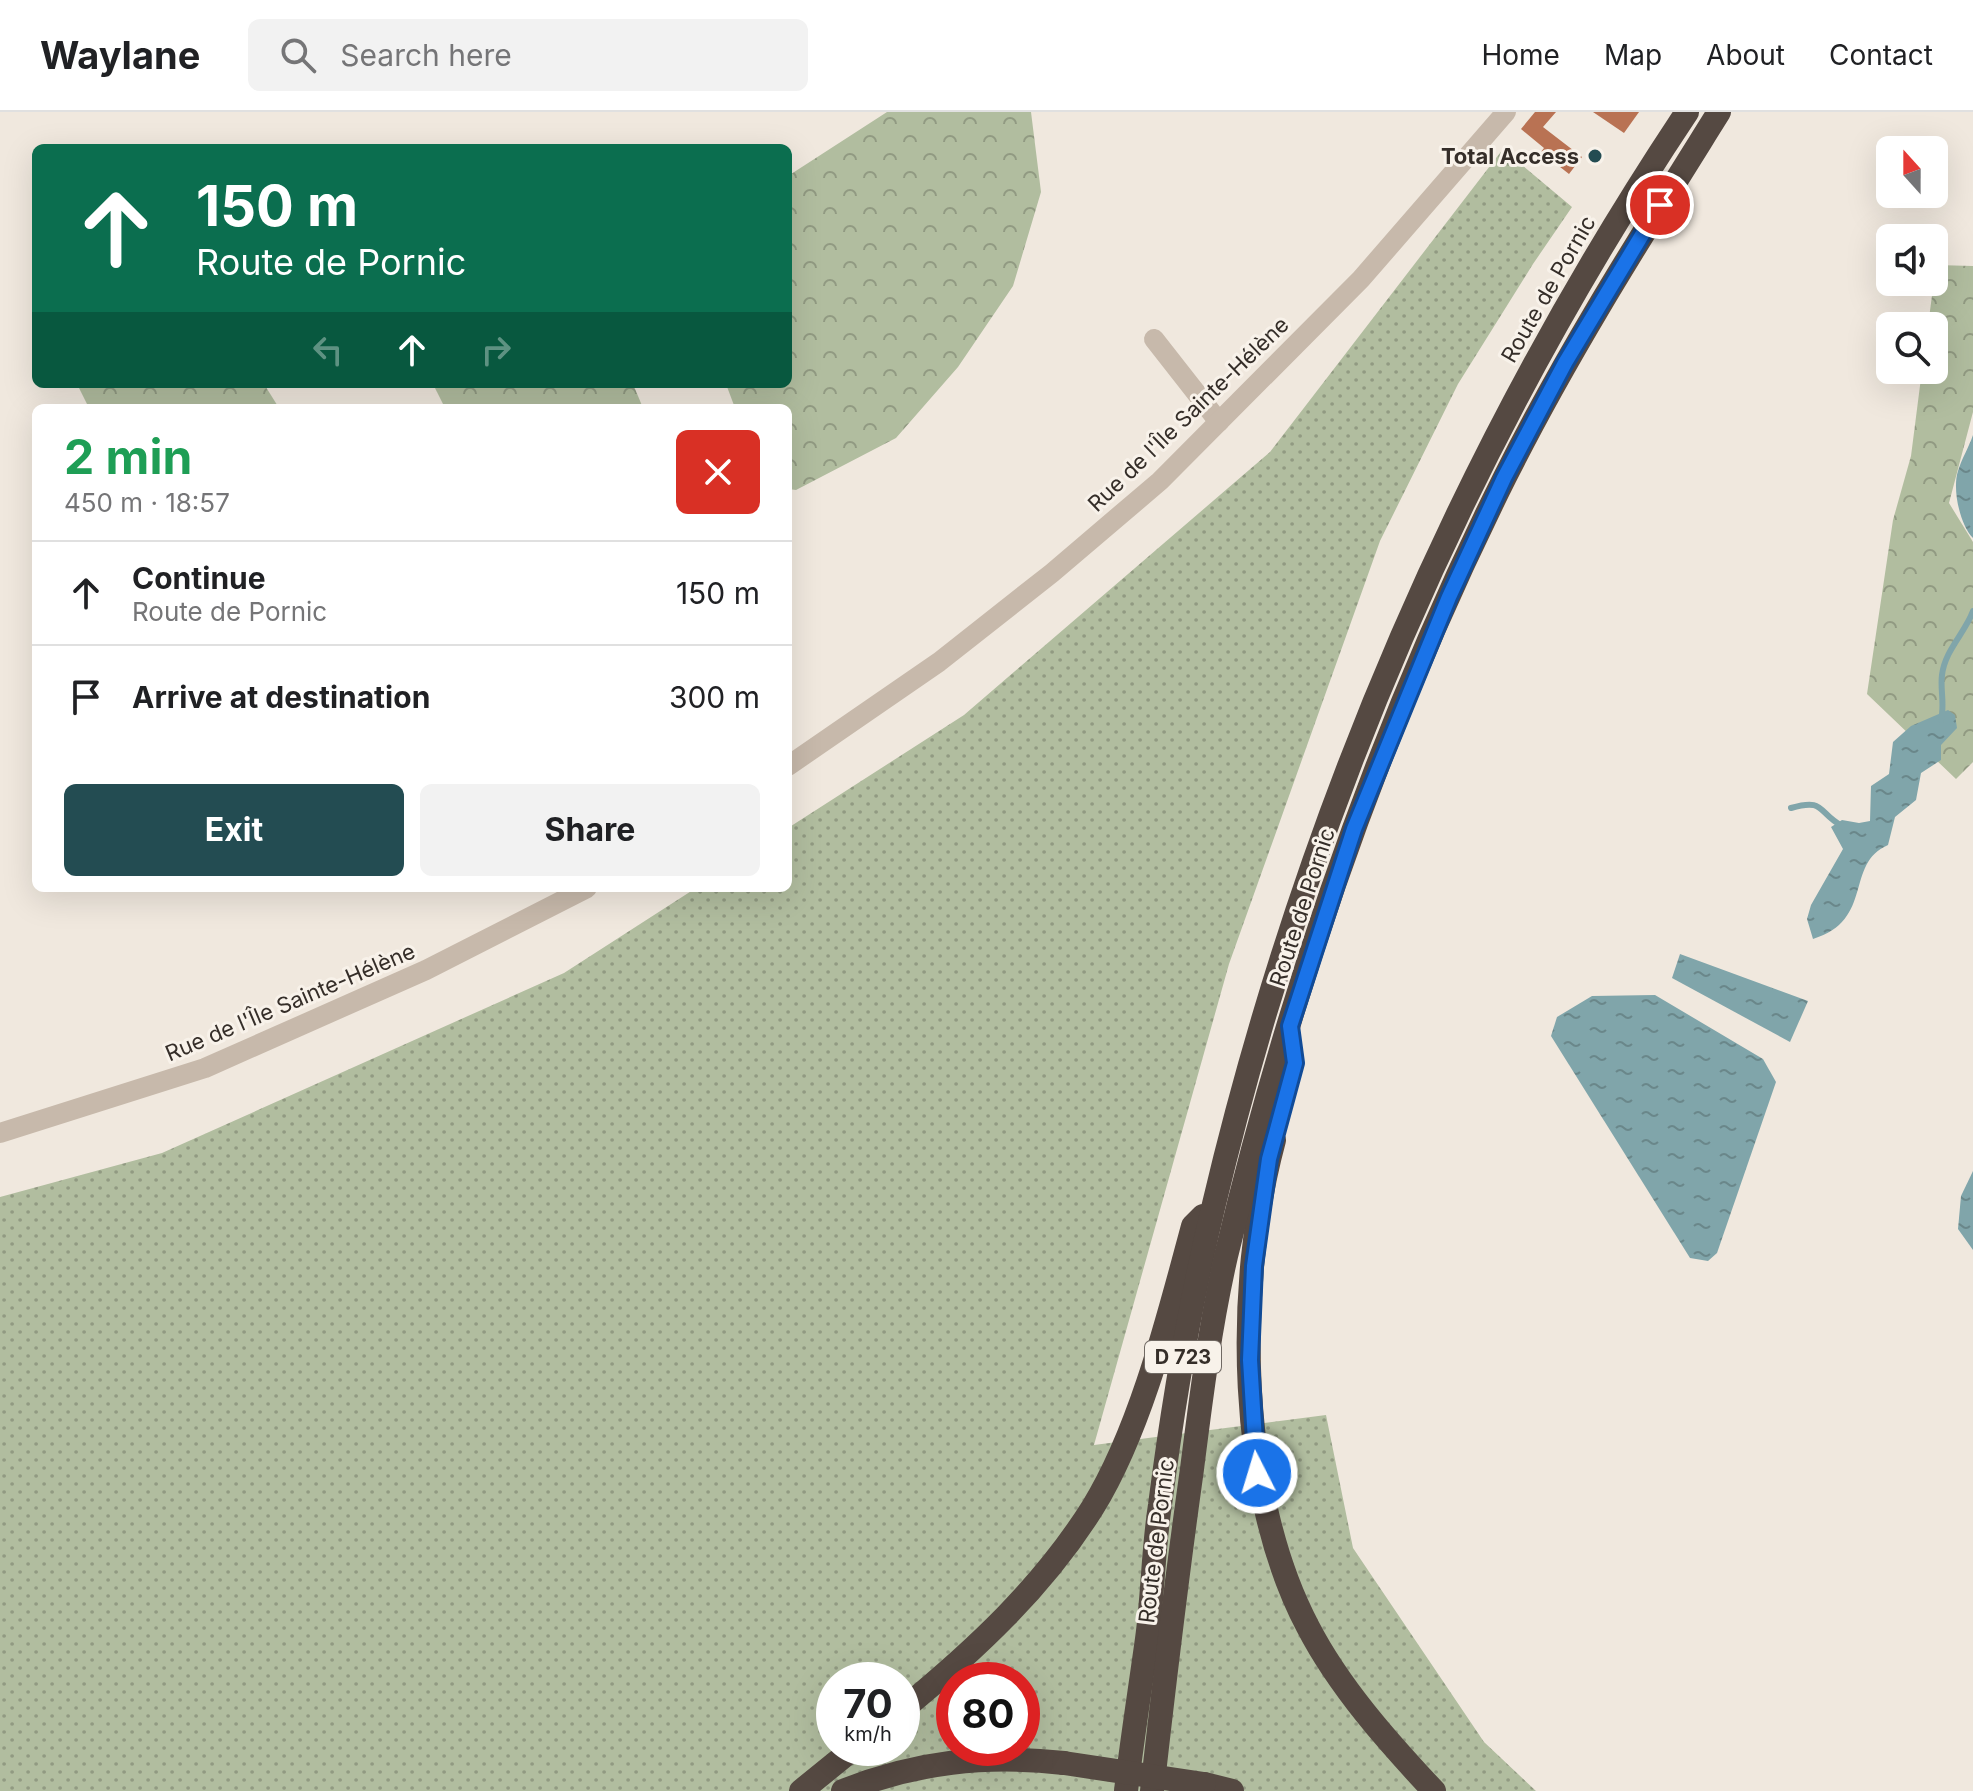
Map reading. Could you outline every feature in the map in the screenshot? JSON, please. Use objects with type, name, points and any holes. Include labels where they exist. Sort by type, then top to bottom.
[{"type":"highway","name":"Route de Pornic","points":[[1126,1791],[1147,1636],[1159,1509],[1182,1362],[1213,1206],[1259,1032],[1298,907],[1331,809],[1402,632],[1510,408],[1595,257],[1687,112]]},
{"type":"highway","name":"Route de Pornic","points":[[1152,1791],[1203,1387],[1226,1259],[1290,1026],[1366,800],[1449,597],[1504,478],[1572,350],[1719,112]]},
{"type":"highway","points":[[1290,1026],[1295,1063],[1269,1159],[1254,1266],[1250,1360],[1257,1473],[1276,1550],[1308,1627],[1397,1752],[1434,1791]]},
{"type":"highway","points":[[920,1695],[1008,1615],[1059,1557],[1095,1504],[1128,1432],[1167,1322],[1193,1226],[1213,1206]]},
{"type":"highway","name":"D 723","points":[[1112,1791],[1159,1509]]},
{"type":"highway","points":[[843,1791],[895,1771],[939,1762],[1019,1758],[1204,1784],[1232,1791]]},
{"type":"highway","points":[[801,1791],[832,1766]]},
{"type":"street","name":"Rue de l'Île Sainte-Hélène","points":[[792,763],[939,662],[1052,573],[1160,481],[1361,279],[1506,112]]},
{"type":"street","points":[[1154,339],[1219,422]]},
{"type":"street","name":"Rue de l'Île Sainte-Hélène","points":[[0,1133],[205,1068],[426,970],[579,892]]},
{"type":"green space","points":[[887,112],[1031,112],[1041,192],[1013,286],[958,367],[896,438],[796,490],[792,490],[792,404],[734,404],[728,388],[792,388],[792,173]]},
{"type":"green space","points":[[1503,149],[1572,207],[1458,384],[1380,541],[1229,964],[1094,1445],[1326,1415],[1353,1548],[1484,1742],[1536,1791],[0,1791],[0,1197],[162,1153],[564,973],[690,892],[792,892],[792,825],[964,715],[1270,452]]},
{"type":"green space","points":[[1948,265],[1973,266],[1973,412],[1949,503],[1973,542],[1973,762],[1956,779],[1867,694],[1893,520],[1911,456],[1920,384],[1948,384],[1948,312],[1930,312],[1932,296],[1948,296]]},
{"type":"green space","points":[[79,388],[266,388],[276,404],[87,404]]},
{"type":"green space","points":[[435,388],[635,388],[641,404],[443,404]]},
{"type":"water","points":[[1973,435],[1973,538],[1961,516],[1956,479]]},
{"type":"water","points":[[1948,710],[1955,715],[1957,728],[1941,745],[1941,760],[1921,773],[1916,800],[1895,817],[1888,845],[1866,865],[1845,919],[1832,930],[1813,939],[1807,919],[1811,905],[1843,849],[1831,827],[1842,820],[1870,821],[1871,786],[1889,774],[1893,742],[1911,726]]},
{"type":"water","points":[[1680,954],[1808,1001],[1790,1042],[1672,978]]},
{"type":"water","points":[[1655,995],[1763,1059],[1776,1082],[1717,1253],[1708,1261],[1690,1258],[1551,1036],[1557,1017],[1592,996]]},
{"type":"water","points":[[1973,1171],[1973,1250],[1958,1229],[1961,1196]]},
{"type":"building","points":[[1535,112],[1556,112],[1543,127],[1582,157],[1569,174],[1541,152],[1544,148],[1521,129]]},
{"type":"building","points":[[1593,112],[1639,112],[1624,133]]},
{"type":"waterway","points":[[1941,720],[1944,666],[1973,611]]},
{"type":"waterway","points":[[1791,808],[1815,806],[1842,826]]},
{"type":"place","name":"Total Access","points":[[1595,156]]},
{"type":"route","points":[[1257,1473],[1250,1360],[1254,1266],[1269,1159],[1295,1063],[1290,1026],[1354,829],[1449,597],[1504,478],[1565,363],[1660,205]]}]
